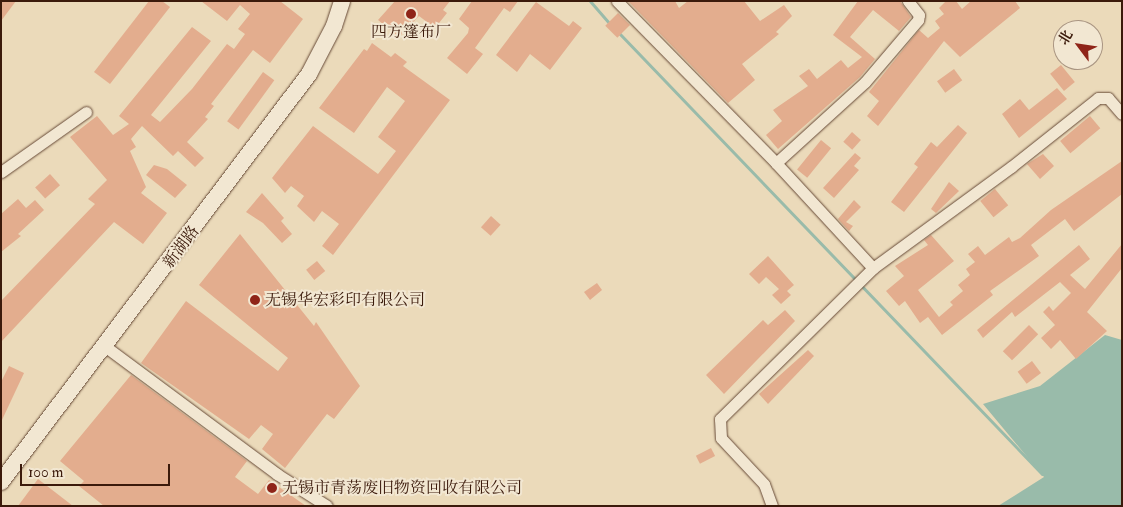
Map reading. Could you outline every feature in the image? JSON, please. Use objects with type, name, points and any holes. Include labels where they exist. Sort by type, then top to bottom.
[{"type":"main road","name":"新湖路","points":[[1,482],[106,347],[309,74],[334,26],[342,1]]},
{"type":"street","points":[[617,1],[776,163],[871,270]]},
{"type":"street","points":[[776,163],[865,82],[918,20],[919,16],[908,1]]},
{"type":"street","points":[[772,506],[764,484],[721,438],[720,419],[871,270],[1098,98],[1108,98],[1122,114]]},
{"type":"street","points":[[1,172],[86,112]]},
{"type":"street","points":[[106,347],[277,474],[328,506]]},
{"type":"shaded area","points":[[1105,335],[1122,340],[1122,506],[998,506],[1044,477],[983,404],[1040,386]]},
{"type":"building","points":[[1,1],[16,1],[1,21]]},
{"type":"building","points":[[149,1],[162,1],[170,7],[110,84],[94,72]]},
{"type":"building","points":[[201,1],[280,1],[303,19],[270,63],[253,50],[211,104],[214,106],[205,117],[208,119],[187,142],[204,158],[195,167],[178,151],[173,156],[142,126],[131,139],[136,147],[130,151],[146,187],[141,193],[167,213],[143,244],[114,222],[1,342],[1,301],[95,204],[88,199],[107,180],[70,137],[97,116],[113,135],[129,124],[119,116],[192,27],[211,41],[151,115],[160,122],[192,89],[227,44],[234,49],[245,34],[238,29],[250,14],[240,5],[227,21]]},
{"type":"building","points":[[395,1],[450,1],[443,10],[447,13],[435,28],[419,16],[399,37],[378,20]]},
{"type":"building","points":[[472,1],[518,1],[510,12],[504,8],[475,48],[483,54],[467,74],[447,58],[468,33],[469,28],[459,19]]},
{"type":"building","points":[[675,1],[679,8],[688,1],[744,1],[760,21],[784,5],[792,16],[776,32],[779,34],[742,64],[755,80],[728,103],[629,2]]},
{"type":"building","points":[[858,1],[900,1],[911,17],[899,31],[873,10],[850,37],[875,59],[860,77],[778,149],[766,135],[782,121],[773,110],[808,86],[799,76],[809,69],[817,79],[841,60],[848,68],[862,57],[833,35]]},
{"type":"building","points":[[946,1],[956,1],[962,9],[971,1],[1015,1],[1020,8],[960,57],[944,41],[878,126],[867,116],[879,101],[869,92],[919,30],[928,38],[940,28],[935,21],[944,14],[939,8]]},
{"type":"building","points":[[536,2],[569,26],[573,21],[582,28],[550,70],[530,54],[517,72],[496,55]]},
{"type":"building","points":[[618,13],[630,25],[617,38],[605,26]]},
{"type":"building","points":[[372,43],[391,57],[395,53],[407,62],[403,66],[450,100],[333,255],[322,246],[339,224],[322,211],[314,222],[297,206],[304,196],[291,186],[285,193],[272,178],[313,126],[378,174],[396,151],[378,137],[405,101],[387,87],[354,133],[319,108],[364,49],[367,51]]},
{"type":"building","points":[[954,69],[962,80],[945,93],[937,81]]},
{"type":"building","points":[[1055,70],[1065,70],[1075,82],[1064,91],[1050,74]]},
{"type":"building","points":[[263,72],[274,80],[238,130],[227,121]]},
{"type":"building","points":[[1057,88],[1067,99],[1019,138],[1002,114],[1020,99],[1029,110]]},
{"type":"building","points":[[1090,116],[1100,128],[1070,153],[1060,141]]},
{"type":"building","points":[[958,125],[967,133],[904,212],[891,202],[918,167],[914,164],[931,142],[937,147]]},
{"type":"building","points":[[852,132],[861,140],[852,150],[843,142]]},
{"type":"building","points":[[821,140],[831,148],[807,178],[797,170]]},
{"type":"building","points":[[855,153],[861,158],[854,166],[859,170],[834,198],[823,188]]},
{"type":"building","points":[[1043,154],[1054,166],[1040,179],[1027,164]]},
{"type":"building","points":[[1122,161],[1122,194],[1074,231],[1065,219],[1031,245],[1039,256],[990,291],[993,295],[942,335],[928,317],[920,323],[905,301],[899,306],[886,291],[904,276],[895,266],[928,245],[924,240],[931,235],[954,261],[918,290],[939,317],[953,305],[950,302],[963,291],[958,285],[970,275],[966,269],[975,262],[968,254],[978,246],[985,255],[1009,237],[1012,242],[1020,238],[1051,210]]},
{"type":"building","points":[[154,165],[167,169],[187,185],[175,198],[146,175]]},
{"type":"building","points":[[50,174],[60,185],[45,199],[35,187]]},
{"type":"building","points":[[949,182],[959,191],[936,213],[931,209]]},
{"type":"building","points":[[995,189],[1008,205],[993,217],[980,201]]},
{"type":"building","points":[[262,193],[284,218],[281,221],[292,234],[282,243],[263,223],[246,212]]},
{"type":"building","points":[[18,199],[26,208],[35,200],[44,210],[18,234],[21,236],[1,252],[1,214]]},
{"type":"building","points":[[854,200],[861,207],[846,222],[853,226],[849,231],[838,219]]},
{"type":"building","points":[[491,216],[501,225],[491,236],[481,227]]},
{"type":"building","points":[[240,234],[314,326],[316,322],[360,386],[334,419],[327,414],[285,468],[262,449],[273,434],[261,425],[249,439],[141,363],[186,301],[278,371],[288,358],[199,285]]},
{"type":"building","points":[[1122,244],[1122,268],[1087,312],[1107,331],[1076,359],[1060,340],[1051,349],[1041,338],[1055,325],[1043,312],[1049,306],[1053,311],[1071,293],[1060,282],[1015,317],[1012,312],[983,338],[977,330],[1079,245],[1090,259],[1070,275],[1085,289]]},
{"type":"building","points":[[768,256],[794,285],[787,291],[791,295],[781,304],[772,295],[779,289],[766,277],[759,284],[749,274]]},
{"type":"building","points":[[317,261],[325,271],[314,280],[306,270]]},
{"type":"building","points":[[597,283],[602,290],[590,300],[584,292]]},
{"type":"building","points":[[785,310],[795,321],[724,394],[706,375],[763,320],[768,325]]},
{"type":"building","points":[[1029,325],[1038,334],[1012,360],[1003,351]]},
{"type":"building","points":[[808,350],[814,356],[768,404],[759,394]]},
{"type":"building","points":[[1032,361],[1041,373],[1027,384],[1018,372]]},
{"type":"building","points":[[9,366],[24,373],[2,420],[1,382]]},
{"type":"building","points":[[131,375],[247,461],[235,477],[258,494],[269,480],[306,506],[104,506],[79,486],[84,481],[60,461]]},
{"type":"building","points":[[711,448],[715,456],[700,464],[696,456]]},
{"type":"building","points":[[38,479],[73,506],[18,506]]},
{"type":"waterway","points":[[590,1],[611,25]]},
{"type":"waterway","points":[[619,33],[1042,474]]},
{"type":"place","name":"四方篷布厂","points":[[411,14]]},
{"type":"place","name":"无锡华宏彩印有限公司","points":[[255,300]]},
{"type":"place","name":"无锡市青荡废旧物资回收有限公司","points":[[272,488]]}]
